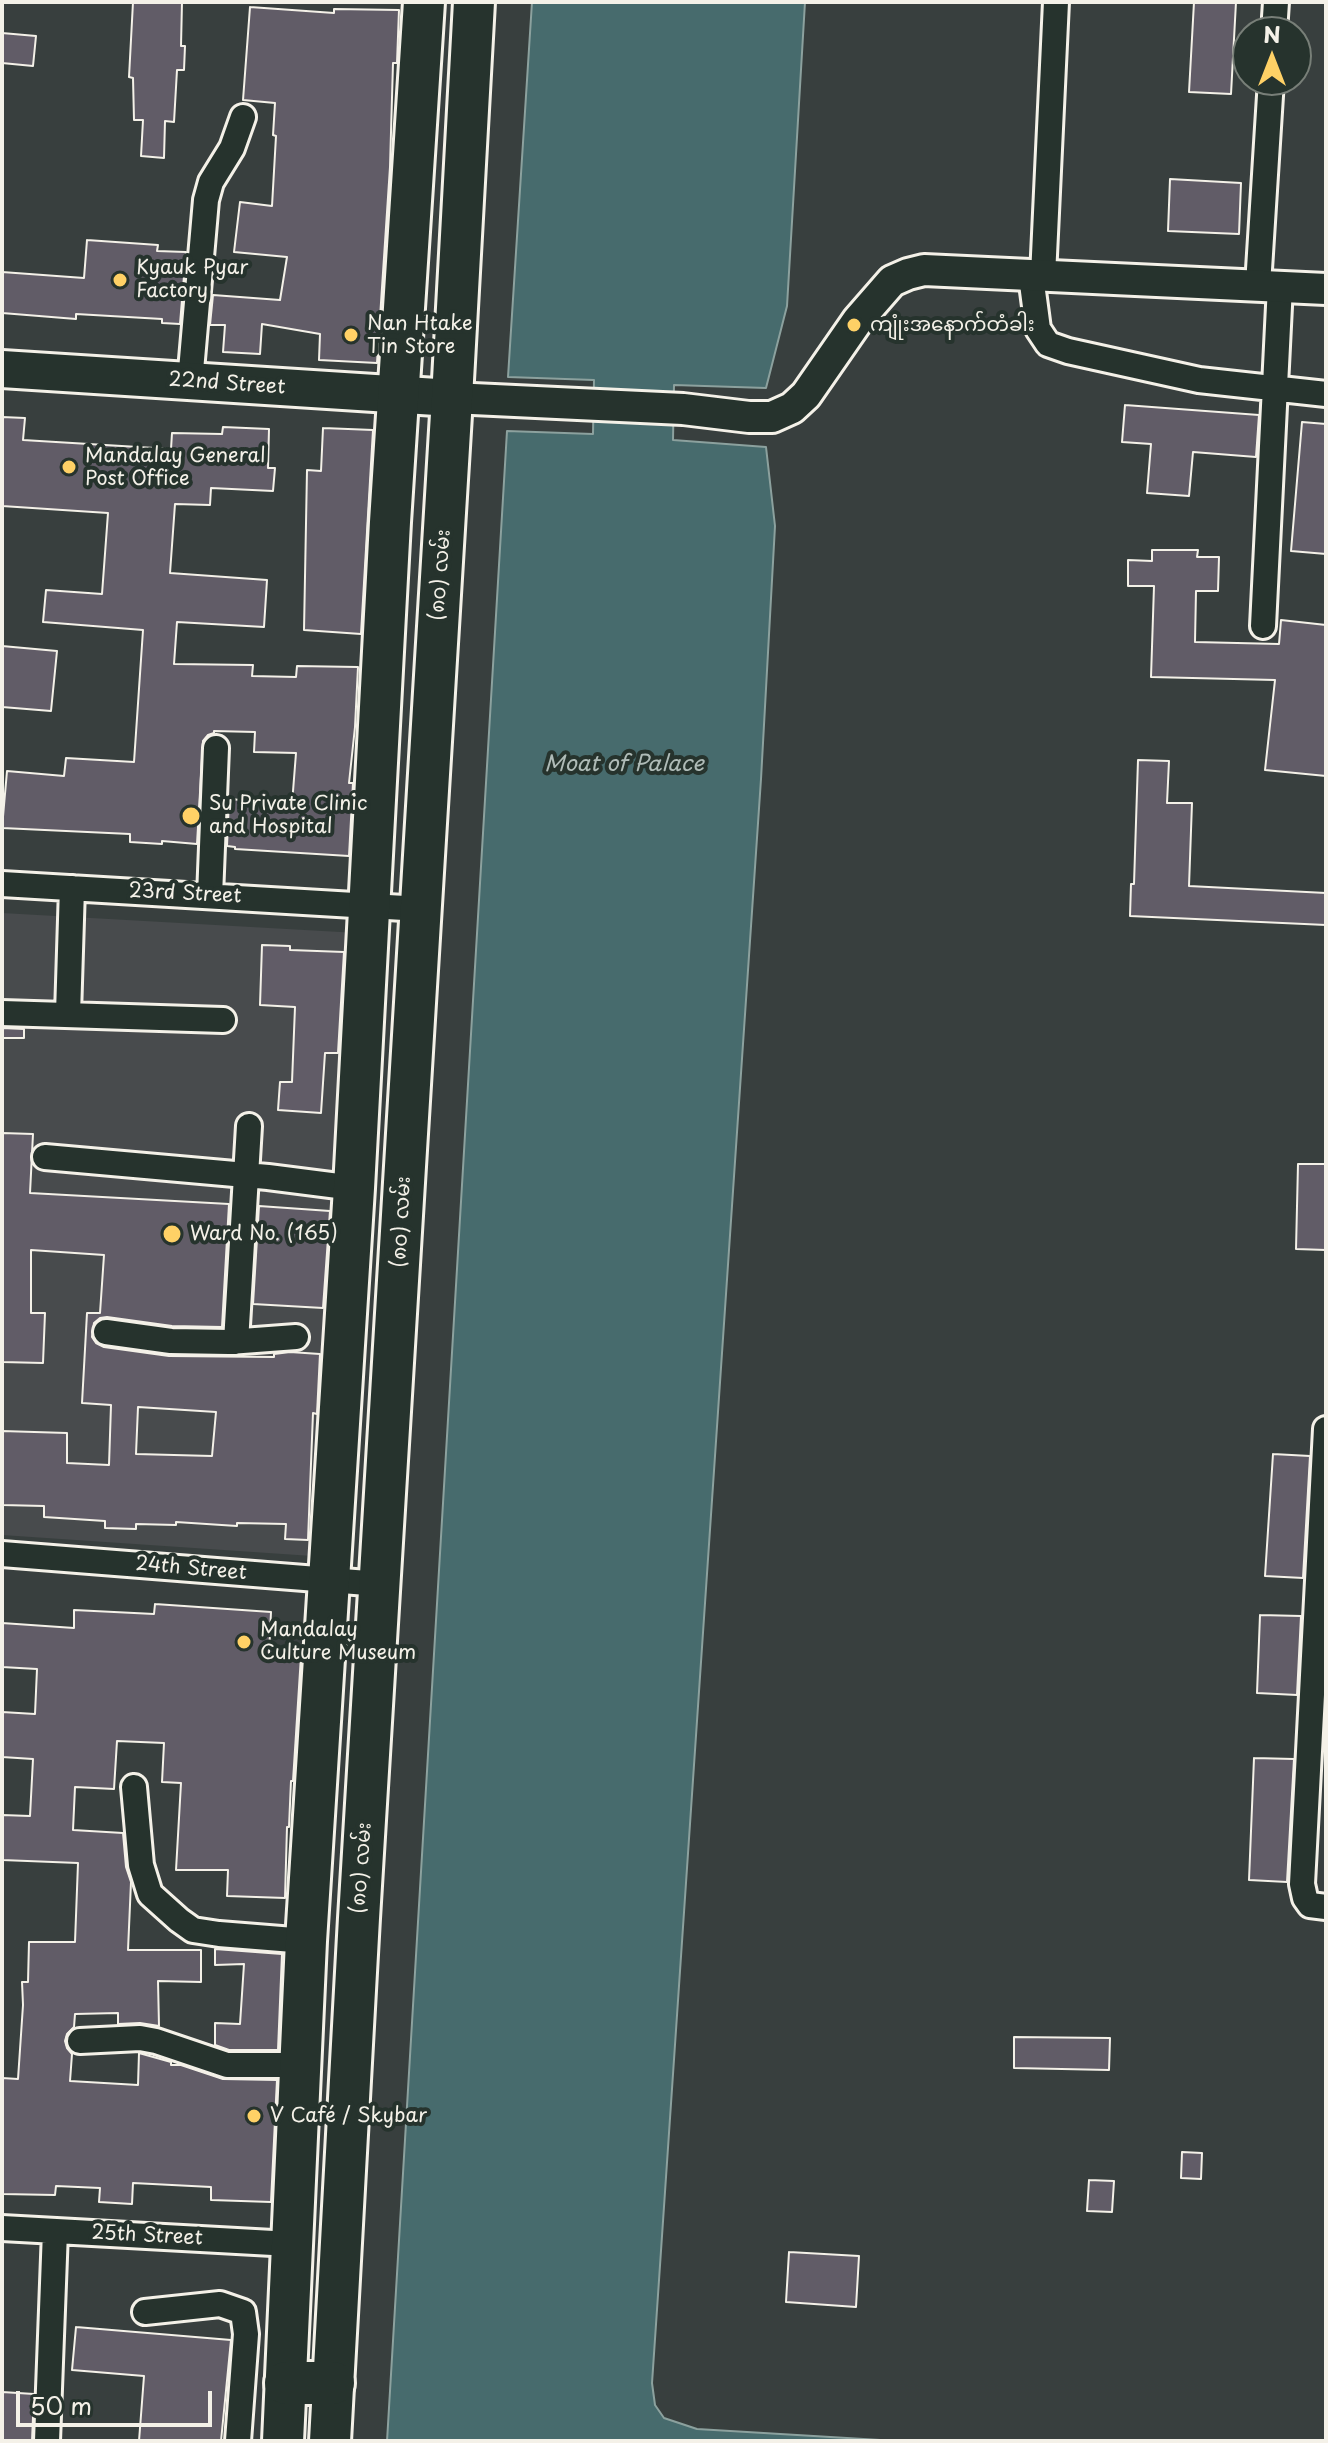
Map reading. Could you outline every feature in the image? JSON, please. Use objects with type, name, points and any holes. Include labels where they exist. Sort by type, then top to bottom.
[{"type":"highway","points":[[286,2383],[333,2383]]},
{"type":"main road","points":[[283,2441],[306,1941],[424,2]]},
{"type":"main road","name":"(၈၀) လမ်း","points":[[330,2441],[474,2]]},
{"type":"main road","name":"22nd Street","points":[[2,369],[452,398]]},
{"type":"street","points":[[1056,2],[1037,276],[1038,329],[1048,344],[1199,380],[1326,394]]},
{"type":"street","points":[[1263,626],[1275,388],[1269,286],[1271,96]]},
{"type":"street","points":[[190,382],[206,200],[211,182],[232,148],[243,117]]},
{"type":"street","points":[[452,398],[683,409],[772,417],[792,408],[814,384],[876,297],[892,281],[924,270],[1326,289]]},
{"type":"street","points":[[210,896],[216,748]]},
{"type":"street","name":"23rd Street","points":[[2,884],[421,909]]},
{"type":"street","points":[[68,1014],[72,888]]},
{"type":"street","points":[[2,1013],[223,1020]]},
{"type":"street","points":[[236,1342],[249,1126]]},
{"type":"street","points":[[45,1157],[354,1188]]},
{"type":"street","points":[[106,1332],[171,1341],[236,1342],[296,1337]]},
{"type":"street","points":[[1325,1442],[1316,1637],[1317,1748],[1302,1884],[1310,1905],[1326,1907]]},
{"type":"street","name":"24th Street","points":[[2,1554],[380,1584]]},
{"type":"street","points":[[134,1787],[141,1865],[150,1894],[179,1920],[193,1930],[306,1941]]},
{"type":"street","points":[[80,2041],[140,2038],[227,2065],[299,2065]]},
{"type":"street","name":"25th Street","points":[[2,2228],[291,2244]]},
{"type":"street","points":[[47,2441],[55,2231]]},
{"type":"street","points":[[145,2312],[220,2304],[243,2312],[246,2334],[238,2441]]},
{"type":"shaded area","name":"Ward No. (165)","points":[[2,913],[358,933],[327,1557],[2,1535]]},
{"type":"water","name":"Moat of Palace","points":[[532,2],[805,2],[787,306],[766,388],[674,385],[673,440],[766,447],[775,526],[761,779],[652,2383],[655,2405],[664,2418],[697,2429],[897,2441],[387,2441],[507,431],[593,434],[594,380],[508,377]]},
{"type":"building","points":[[133,2],[182,2],[184,70],[177,70],[174,122],[165,121],[164,158],[141,156],[143,120],[134,120],[133,78],[129,77]]},
{"type":"building","points":[[1194,2],[1236,2],[1235,16],[1232,16],[1231,94],[1189,92]]},
{"type":"building","points":[[250,7],[334,13],[334,9],[399,10],[397,63],[393,63],[390,167],[377,363],[319,360],[320,334],[262,324],[260,354],[223,352],[225,325],[210,325],[213,295],[280,300],[287,257],[234,252],[240,202],[272,206],[275,103],[243,100]]},
{"type":"building","points":[[2,33],[36,36],[33,66],[2,63]]},
{"type":"building","points":[[1170,179],[1241,183],[1239,234],[1168,231]]},
{"type":"building","points":[[87,240],[158,245],[157,251],[186,252],[180,324],[162,323],[162,319],[76,314],[76,319],[2,313],[2,272],[84,278]]},
{"type":"building","points":[[1125,405],[1259,415],[1256,457],[1193,452],[1189,496],[1147,493],[1151,444],[1122,442]]},
{"type":"building","points":[[2,417],[25,418],[23,440],[171,449],[172,433],[222,434],[223,427],[269,429],[268,468],[275,468],[273,491],[211,488],[210,505],[175,504],[170,573],[267,580],[264,627],[177,622],[174,664],[253,665],[252,676],[296,677],[297,666],[358,667],[349,783],[353,783],[349,856],[227,846],[229,799],[292,804],[296,753],[254,752],[255,732],[214,731],[203,741],[197,844],[130,842],[130,834],[2,828],[7,771],[64,776],[66,758],[134,762],[143,630],[43,622],[46,590],[102,594],[108,513],[2,506]]},
{"type":"building","points":[[1302,422],[1326,424],[1326,554],[1291,551]]},
{"type":"building","points":[[323,428],[373,430],[361,634],[304,630],[307,470],[321,471]]},
{"type":"building","points":[[1152,550],[1198,550],[1197,557],[1219,557],[1218,591],[1196,591],[1195,642],[1279,644],[1281,620],[1326,625],[1326,776],[1265,770],[1275,680],[1151,677],[1154,586],[1128,586],[1128,560],[1152,561]]},
{"type":"building","points":[[2,646],[57,651],[51,711],[2,707]]},
{"type":"building","points":[[1138,760],[1169,761],[1167,803],[1192,803],[1189,886],[1326,893],[1326,925],[1130,916]]},
{"type":"building","points":[[262,945],[290,946],[290,950],[344,952],[338,1053],[325,1053],[321,1113],[278,1110],[280,1082],[292,1082],[295,1007],[260,1005]]},
{"type":"building","points":[[2,1028],[24,1029],[24,1038],[2,1038]]},
{"type":"building","points":[[2,1133],[33,1134],[30,1193],[229,1204],[222,1327],[172,1326],[107,1317],[94,1323],[92,1337],[104,1347],[169,1356],[320,1354],[317,1414],[313,1413],[308,1540],[285,1539],[286,1524],[237,1523],[237,1526],[176,1522],[176,1525],[136,1524],[136,1529],[105,1528],[105,1521],[44,1517],[44,1506],[2,1505],[2,1431],[67,1433],[67,1463],[109,1465],[111,1405],[82,1403],[87,1313],[100,1313],[104,1255],[31,1250],[31,1313],[45,1313],[43,1363],[2,1362]],"holes":[[[138,1407],[216,1412],[212,1456],[136,1454]]]},
{"type":"building","points":[[1298,1164],[1326,1164],[1326,1250],[1296,1249]]},
{"type":"building","points":[[259,1206],[330,1211],[323,1308],[253,1304]]},
{"type":"building","points":[[1273,1454],[1310,1456],[1303,1578],[1265,1576]]},
{"type":"building","points":[[155,1604],[271,1612],[269,1654],[301,1656],[287,1827],[285,1898],[227,1896],[228,1870],[176,1870],[181,1783],[162,1782],[164,1743],[117,1741],[114,1789],[75,1787],[73,1830],[123,1833],[126,1867],[131,1882],[128,1950],[201,1950],[201,1982],[158,1981],[159,2026],[118,2024],[118,2013],[75,2014],[74,2027],[65,2041],[72,2054],[70,2081],[138,2085],[139,2053],[223,2079],[277,2080],[271,2202],[211,2200],[211,2187],[133,2183],[132,2204],[99,2202],[100,2188],[56,2186],[55,2195],[2,2194],[2,2078],[18,2079],[22,1982],[28,1982],[29,1942],[75,1942],[78,1863],[2,1860],[2,1815],[30,1816],[33,1759],[2,1757],[2,1712],[35,1714],[37,1669],[2,1667],[2,1623],[74,1628],[74,1610],[154,1614]]},
{"type":"building","points":[[1260,1615],[1301,1616],[1297,1695],[1257,1693]]},
{"type":"building","points":[[1254,1758],[1294,1759],[1287,1882],[1249,1880]]},
{"type":"building","points":[[215,1949],[282,1954],[278,2050],[229,2050],[215,2045],[215,2023],[240,2024],[244,1964],[215,1965]]},
{"type":"building","points":[[1014,2037],[1110,2038],[1109,2070],[1014,2068]]},
{"type":"building","points":[[1182,2152],[1202,2153],[1201,2179],[1181,2178]]},
{"type":"building","points":[[1089,2180],[1114,2181],[1112,2212],[1087,2211]]},
{"type":"building","points":[[789,2252],[859,2256],[856,2307],[786,2302]]},
{"type":"building","points":[[76,2327],[231,2340],[221,2441],[139,2441],[144,2376],[72,2370]]},
{"type":"building","points":[[2,2392],[34,2394],[32,2441],[2,2441]]},
{"type":"place","name":"Kyauk Pyar Factory","points":[[120,280]]},
{"type":"place","name":"ကျုံးအနောက်တံခါး","points":[[854,325]]},
{"type":"place","name":"Nan Htake Tin Store","points":[[351,335]]},
{"type":"place","name":"Mandalay General Post Office","points":[[69,467]]},
{"type":"place","name":"Su Private Clinic and Hospital","points":[[191,816]]},
{"type":"place","name":"Ward No. (165)","points":[[172,1234]]},
{"type":"place","name":"Mandalay Culture Museum","points":[[244,1642]]},
{"type":"place","name":"V Café / Skybar","points":[[254,2116]]}]
